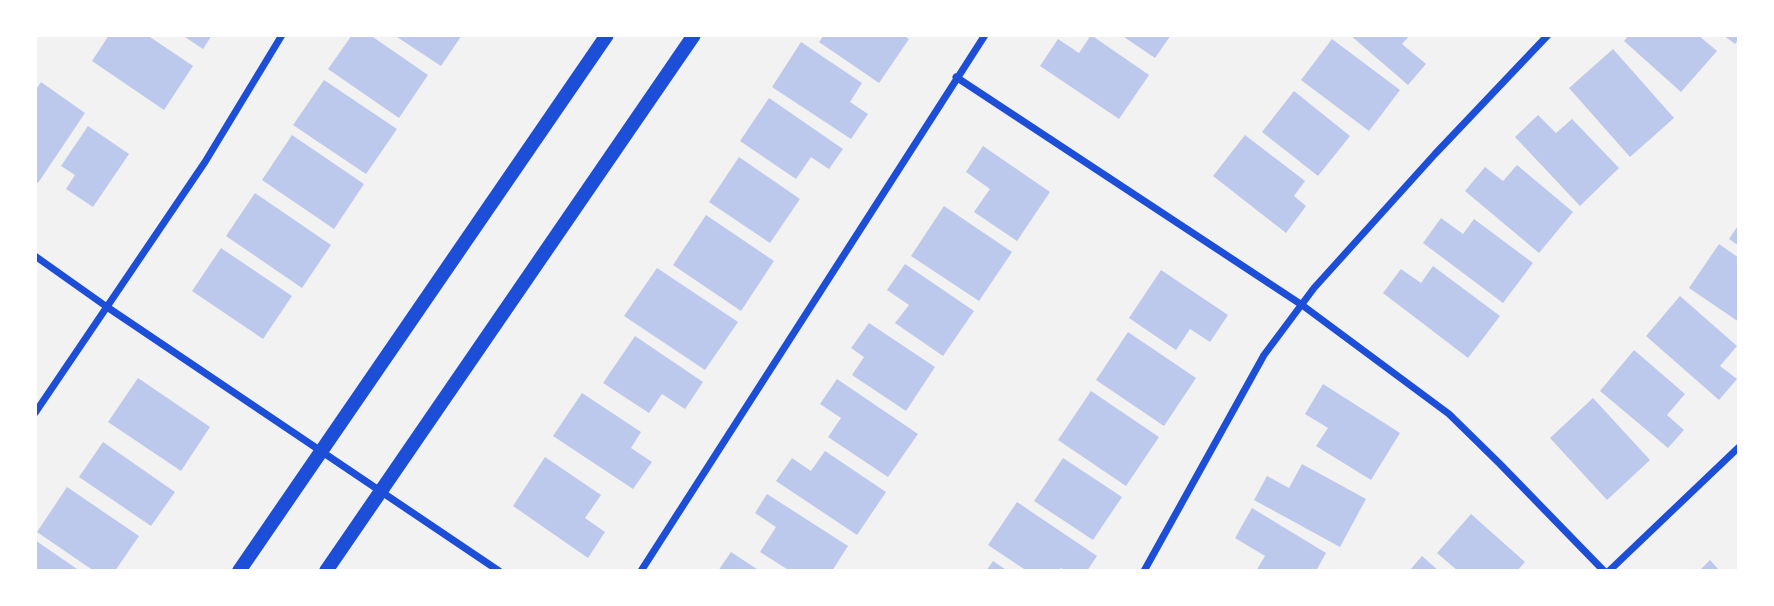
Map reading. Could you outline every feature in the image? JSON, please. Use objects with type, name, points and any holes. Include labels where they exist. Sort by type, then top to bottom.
[{"type":"main road","points":[[239,571],[607,35]]},
{"type":"main road","points":[[326,571],[694,35]]},
{"type":"street","points":[[35,413],[205,162],[282,35]]},
{"type":"street","points":[[642,571],[985,35]]},
{"type":"street","points":[[1144,571],[1264,355],[1314,288],[1435,154],[1548,35]]},
{"type":"street","points":[[956,77],[1302,305],[1448,414],[1604,571]]},
{"type":"street","points":[[35,256],[499,571]]},
{"type":"street","points":[[1609,571],[1739,447]]},
{"type":"building","points":[[109,35],[147,35],[193,66],[164,110],[92,61]]},
{"type":"building","points":[[182,35],[212,35],[203,49]]},
{"type":"building","points":[[352,35],[370,35],[428,75],[399,118],[328,69]]},
{"type":"building","points":[[394,35],[462,35],[441,66]]},
{"type":"building","points":[[824,35],[903,35],[909,39],[879,83],[819,42]]},
{"type":"building","points":[[1091,35],[1149,75],[1119,119],[1040,66],[1058,39],[1079,53]]},
{"type":"building","points":[[1121,35],[1171,35],[1155,58]]},
{"type":"building","points":[[1350,35],[1410,35],[1402,44],[1426,64],[1408,85]]},
{"type":"building","points":[[1629,35],[1698,35],[1717,51],[1681,92],[1624,41]]},
{"type":"building","points":[[1723,35],[1739,35],[1739,39],[1735,44]]},
{"type":"building","points":[[1332,39],[1400,90],[1369,131],[1301,80]]},
{"type":"building","points":[[801,42],[862,83],[850,102],[868,114],[851,139],[772,87]]},
{"type":"building","points":[[1613,49],[1674,118],[1630,157],[1569,88]]},
{"type":"building","points":[[324,80],[397,129],[366,174],[293,125]]},
{"type":"building","points":[[41,82],[85,113],[38,183],[35,181],[35,91]]},
{"type":"building","points":[[1294,91],[1350,136],[1318,176],[1262,132]]},
{"type":"building","points":[[769,98],[843,149],[829,169],[811,157],[796,179],[740,141]]},
{"type":"building","points":[[1538,115],[1556,133],[1572,119],[1619,168],[1580,206],[1515,137]]},
{"type":"building","points":[[88,126],[129,154],[93,207],[66,189],[75,175],[61,166]]},
{"type":"building","points":[[292,135],[364,184],[334,229],[262,180]]},
{"type":"building","points":[[1245,135],[1305,181],[1294,196],[1306,206],[1286,233],[1213,176]]},
{"type":"building","points":[[983,146],[1050,192],[1017,241],[974,212],[990,189],[966,172]]},
{"type":"building","points":[[739,157],[800,199],[770,243],[709,202]]},
{"type":"building","points":[[1517,165],[1573,212],[1539,253],[1465,191],[1485,167],[1503,181]]},
{"type":"building","points":[[255,193],[331,245],[302,288],[226,236]]},
{"type":"building","points":[[944,206],[1012,252],[979,301],[911,256]]},
{"type":"building","points":[[706,215],[774,261],[741,311],[673,265]]},
{"type":"building","points":[[1441,218],[1463,234],[1474,219],[1533,263],[1503,303],[1423,243]]},
{"type":"building","points":[[1739,224],[1739,246],[1729,239]]},
{"type":"building","points":[[1719,244],[1739,258],[1739,322],[1689,288]]},
{"type":"building","points":[[221,248],[292,296],[263,339],[192,291]]},
{"type":"building","points":[[905,264],[974,311],[943,356],[895,323],[909,305],[887,290]]},
{"type":"building","points":[[1433,266],[1500,316],[1468,358],[1383,293],[1401,269],[1421,283]]},
{"type":"building","points":[[657,268],[738,322],[705,370],[624,316]]},
{"type":"building","points":[[1161,270],[1228,315],[1210,342],[1190,329],[1176,350],[1129,318]]},
{"type":"building","points":[[1680,296],[1737,346],[1720,366],[1737,379],[1719,400],[1646,336]]},
{"type":"building","points":[[869,323],[935,367],[906,411],[852,375],[864,357],[851,348]]},
{"type":"building","points":[[1128,332],[1196,378],[1164,426],[1096,380]]},
{"type":"building","points":[[635,336],[703,382],[685,409],[662,394],[649,413],[603,383]]},
{"type":"building","points":[[1634,350],[1685,394],[1667,415],[1684,430],[1668,448],[1600,391]]},
{"type":"building","points":[[138,378],[210,427],[181,471],[108,422]]},
{"type":"building","points":[[837,379],[918,434],[888,477],[828,437],[841,418],[820,404]]},
{"type":"building","points":[[1323,384],[1400,433],[1371,480],[1316,446],[1328,428],[1305,414]]},
{"type":"building","points":[[1091,391],[1159,437],[1126,486],[1058,440]]},
{"type":"building","points":[[582,393],[641,432],[631,448],[652,462],[633,489],[553,436]]},
{"type":"building","points":[[1593,398],[1650,460],[1607,500],[1550,438]]},
{"type":"building","points":[[103,442],[175,492],[151,526],[79,477]]},
{"type":"building","points":[[825,451],[886,492],[857,535],[776,481],[792,458],[811,471]]},
{"type":"building","points":[[545,457],[601,495],[585,518],[605,532],[588,558],[513,506]]},
{"type":"building","points":[[1063,458],[1122,497],[1093,540],[1034,501]]},
{"type":"building","points":[[1302,464],[1366,499],[1340,547],[1254,500],[1267,476],[1289,488]]},
{"type":"building","points":[[67,487],[139,536],[115,571],[94,571],[37,532]]},
{"type":"building","points":[[767,494],[848,546],[832,571],[790,571],[760,552],[776,527],[755,513]]},
{"type":"building","points":[[1017,502],[1097,556],[1087,571],[1066,571],[1061,568],[1059,571],[1027,571],[988,545]]},
{"type":"building","points":[[1252,508],[1326,553],[1316,571],[1256,571],[1265,556],[1235,538]]},
{"type":"building","points":[[1471,514],[1525,562],[1517,571],[1458,571],[1437,553]]},
{"type":"building","points":[[35,540],[80,571],[35,571]]},
{"type":"building","points":[[731,552],[760,571],[718,571]]},
{"type":"building","points":[[1422,556],[1439,571],[1409,571]]},
{"type":"building","points":[[1710,560],[1720,571],[1699,571]]},
{"type":"building","points":[[993,561],[1008,571],[986,571]]}]
